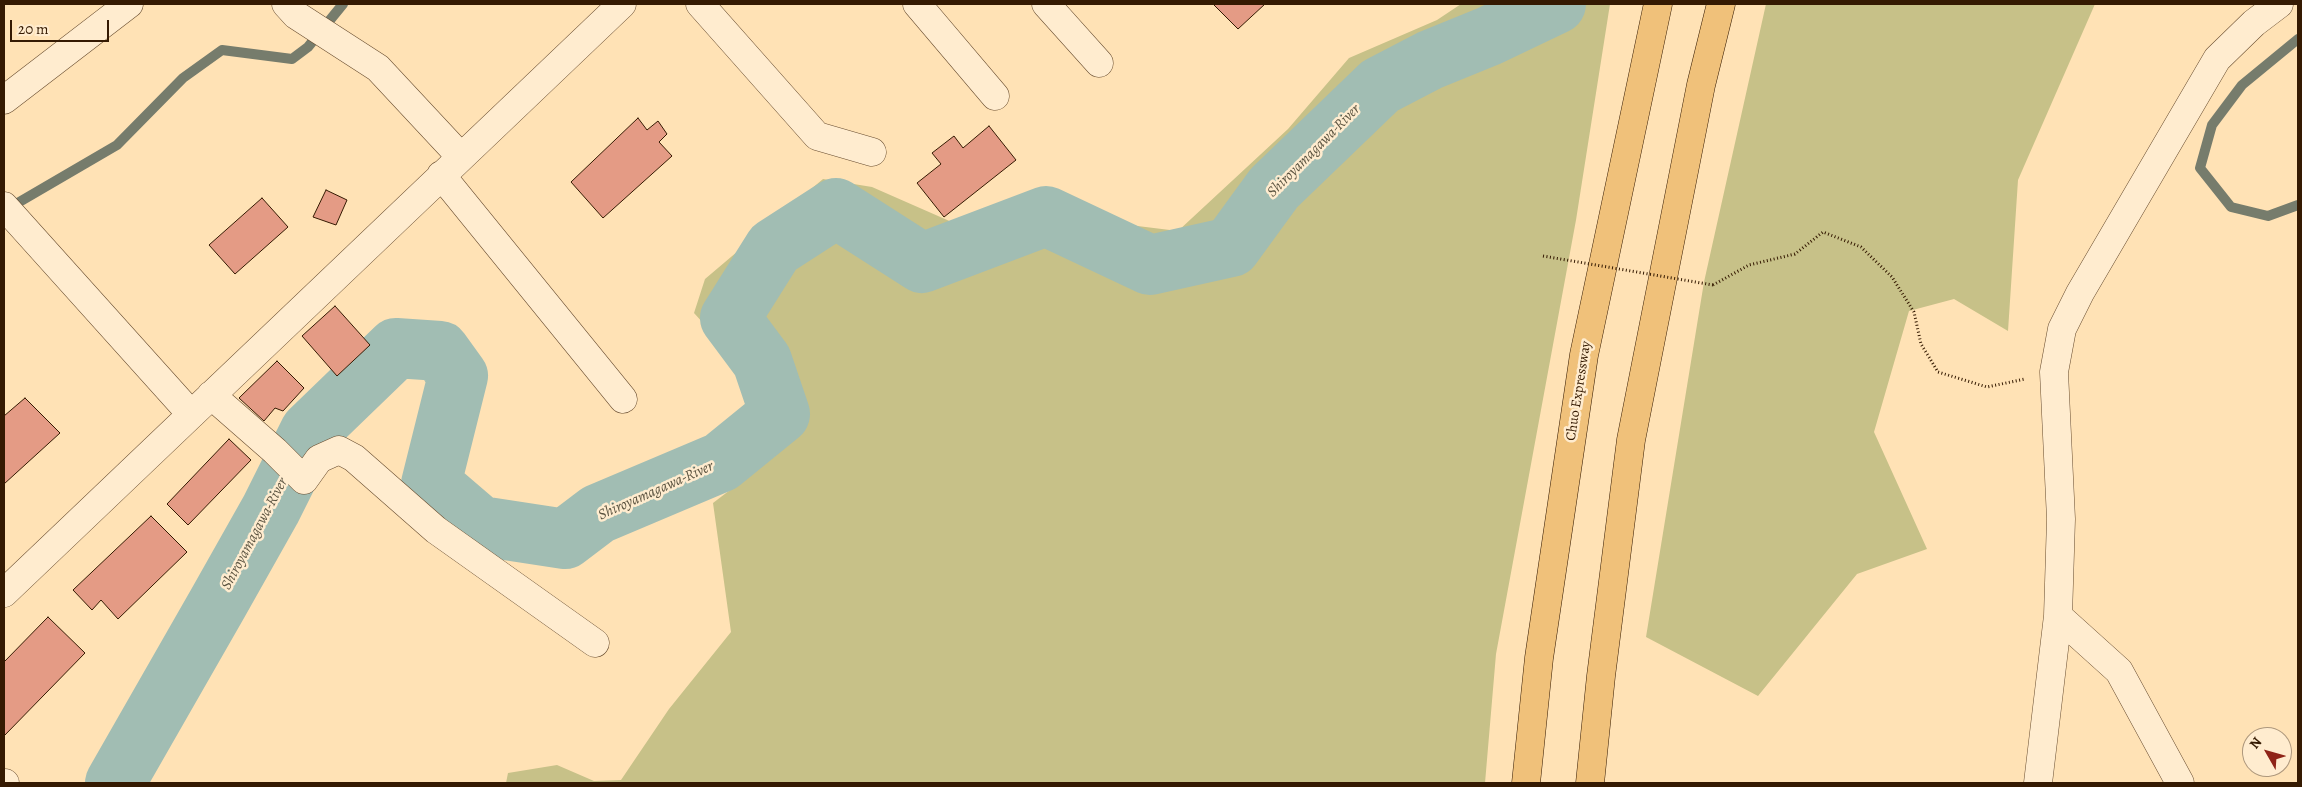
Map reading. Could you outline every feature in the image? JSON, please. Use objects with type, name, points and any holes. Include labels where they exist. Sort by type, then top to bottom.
[{"type":"highway","name":"Chuo Expressway","points":[[1526,783],[1539,658],[1584,355],[1658,4]]},
{"type":"highway","points":[[1590,783],[1601,676],[1631,440],[1701,85],[1721,4]]},
{"type":"street","points":[[4,100],[129,4]]},
{"type":"street","points":[[4,593],[622,4]]},
{"type":"street","points":[[700,4],[817,136],[872,152]]},
{"type":"street","points":[[917,4],[995,96]]},
{"type":"street","points":[[1046,4],[1099,63]]},
{"type":"street","points":[[2038,783],[2058,616],[2061,519],[2054,372],[2062,329],[2080,293],[2217,59],[2254,23],[2279,4]]},
{"type":"street","points":[[294,11],[378,68],[623,399]]},
{"type":"street","points":[[11,214],[191,414]]},
{"type":"street","points":[[211,395],[275,451],[304,480],[319,459],[338,450],[354,458],[436,530],[595,643]]},
{"type":"street","points":[[2058,616],[2119,671],[2180,783]]},
{"type":"path","points":[[1543,256],[1713,285],[1749,264],[1795,254],[1823,232],[1861,247],[1892,277],[1914,312],[1921,344],[1938,372],[1987,387],[2054,372]]},
{"type":"shaded area","points":[[1461,4],[1610,4],[1576,220],[1496,654],[1485,783],[506,783],[508,773],[557,765],[594,781],[621,780],[669,709],[731,632],[713,503],[776,455],[754,379],[694,313],[705,279],[823,179],[872,187],[954,223],[1008,210],[1178,231],[1288,129],[1349,58],[1437,20]]},
{"type":"shaded area","points":[[1766,4],[2095,4],[2018,180],[2008,331],[1954,299],[1909,311],[1874,432],[1927,549],[1857,574],[1758,696],[1646,637],[1704,282]]},
{"type":"building","points":[[1213,4],[1265,4],[1238,29]]},
{"type":"building","points":[[638,118],[647,130],[658,121],[667,134],[659,142],[672,156],[603,218],[571,182]]},
{"type":"building","points":[[989,126],[1016,160],[944,217],[917,183],[941,164],[932,153],[954,136],[963,148]]},
{"type":"building","points":[[326,190],[347,200],[336,225],[313,217]]},
{"type":"building","points":[[262,198],[288,227],[235,274],[209,245]]},
{"type":"building","points":[[335,306],[370,345],[337,376],[302,336]]},
{"type":"building","points":[[277,361],[304,388],[283,411],[275,408],[264,421],[239,398]]},
{"type":"building","points":[[25,398],[60,433],[4,484],[4,416]]},
{"type":"building","points":[[229,439],[251,460],[188,525],[167,504]]},
{"type":"building","points":[[151,516],[187,552],[118,619],[101,600],[92,610],[73,590]]},
{"type":"building","points":[[48,617],[85,653],[4,736],[4,662]]},
{"type":"waterway","points":[[9,208],[117,145],[183,78],[222,50],[292,59],[308,47],[343,4]]},
{"type":"waterway","name":"Shiroyamagawa-River","points":[[115,783],[271,509],[310,431],[396,348],[440,351],[458,376],[431,484],[480,526],[565,539],[598,514],[721,462],[780,414],[762,361],[730,318],[774,248],[836,208],[922,263],[1046,216],[1150,265],[1231,247],[1274,188],[1380,86],[1430,60],[1489,36],[1556,4]]},
{"type":"waterway","points":[[2298,39],[2242,85],[2212,125],[2200,168],[2231,207],[2268,216],[2298,205]]}]
